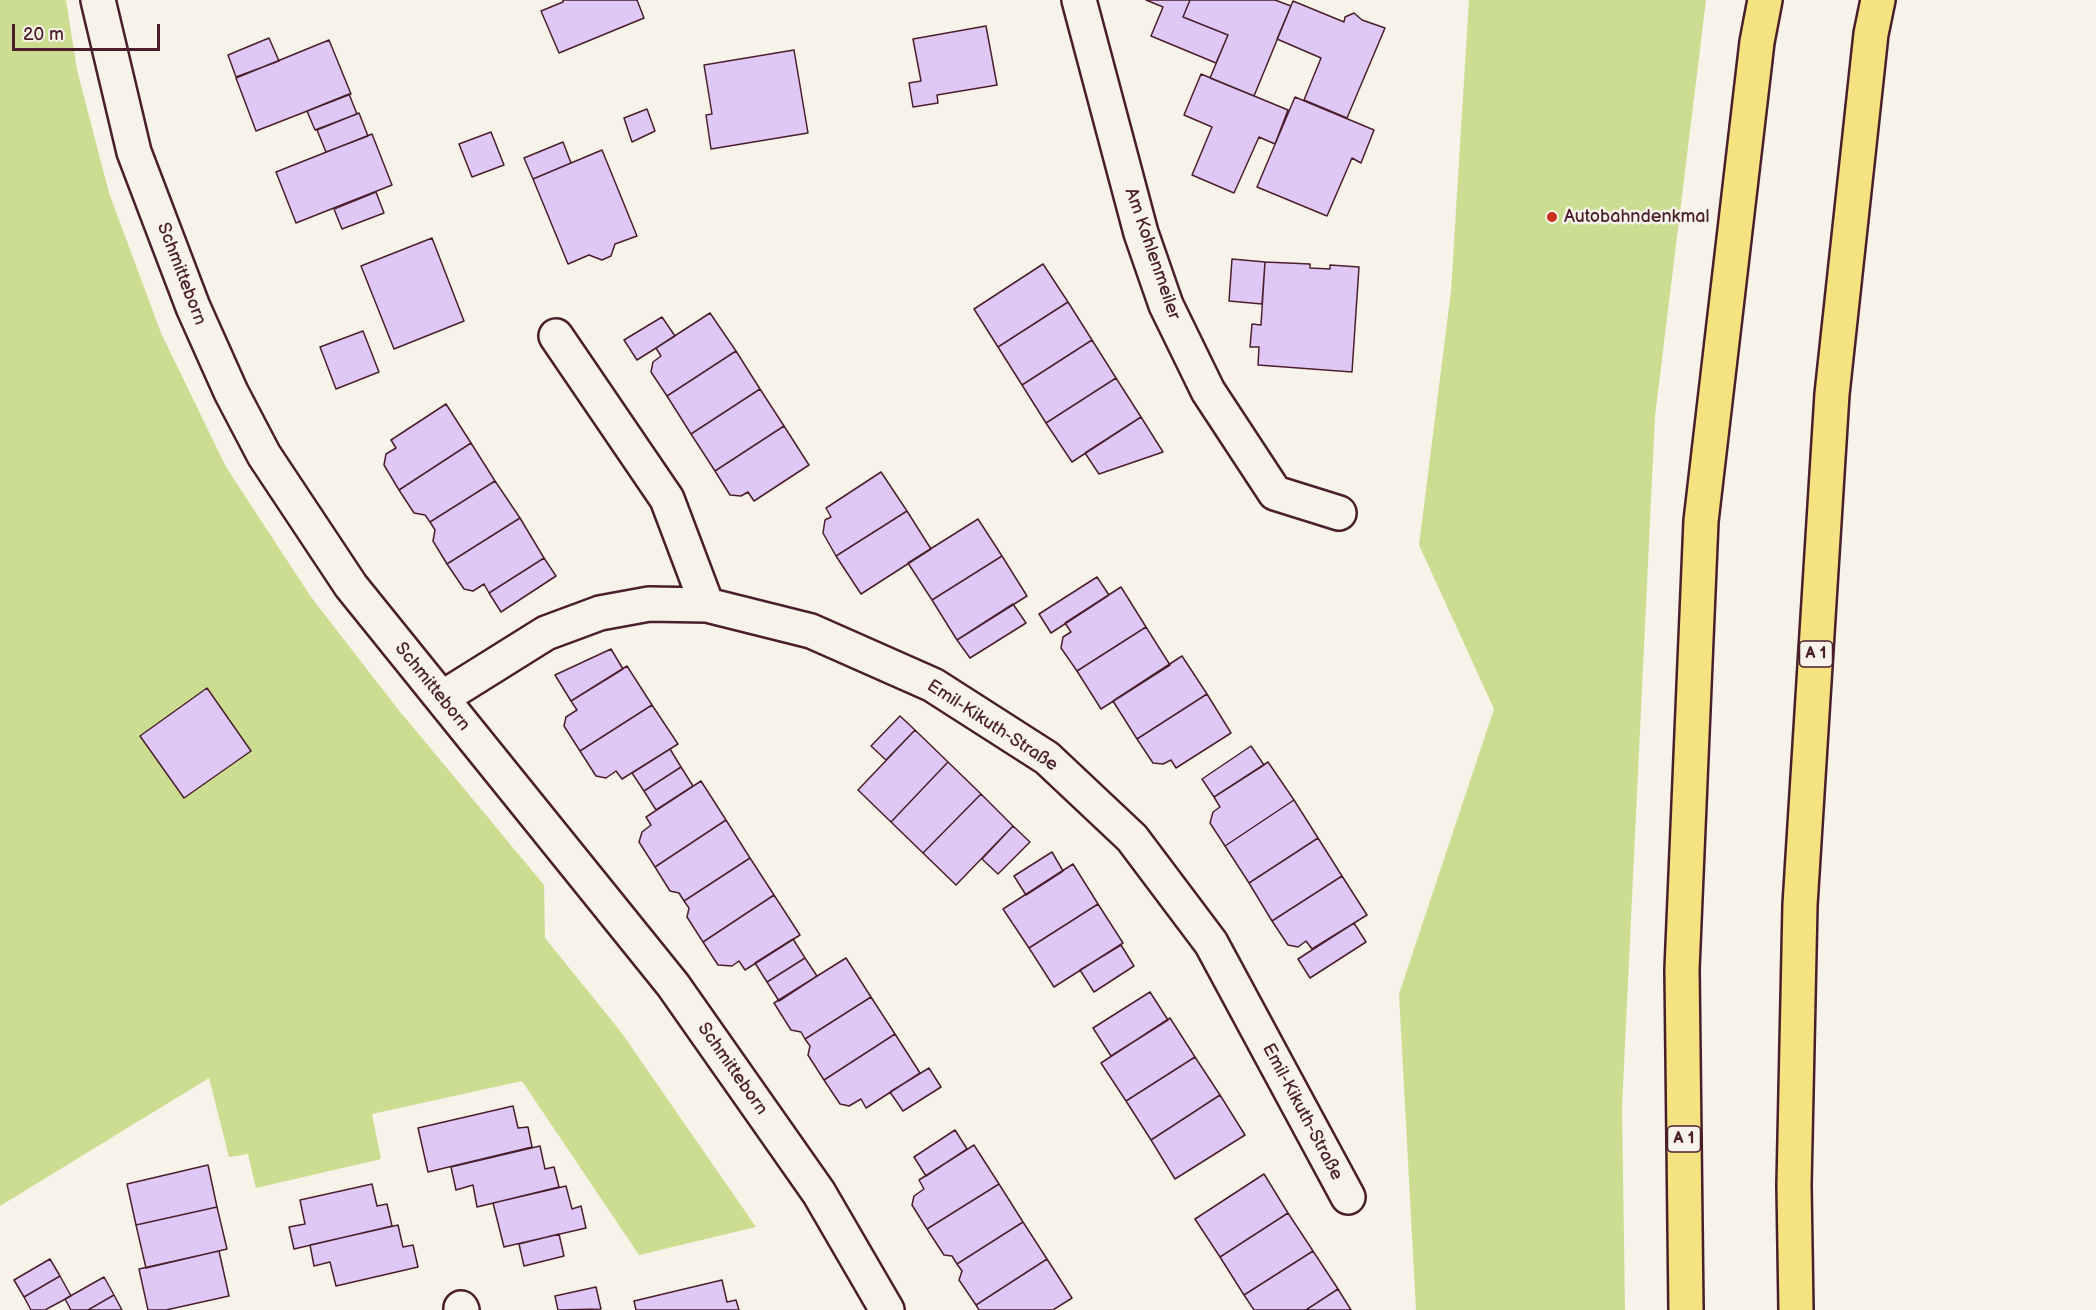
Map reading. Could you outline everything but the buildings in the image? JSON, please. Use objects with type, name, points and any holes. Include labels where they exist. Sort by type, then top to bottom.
[{"type":"highway","points":[[1757,42],[1758,0]]},
{"type":"highway","name":"A 1","points":[[1686,1310],[1683,969],[1701,522],[1757,42],[1765,0]]},
{"type":"highway","name":"A 1","points":[[1796,1310],[1794,1185],[1800,905],[1830,418],[1871,34],[1878,0]]},
{"type":"street","name":"Schmitteborn","points":[[98,0],[134,152],[193,307],[231,392],[264,454],[351,586],[673,985],[819,1193],[887,1310]]},
{"type":"street","name":"Am Kohlenmeiler","points":[[1078,0],[1141,233],[1166,305],[1208,391],[1275,493],[1339,513]]},
{"type":"street","points":[[555,336],[667,499],[707,605]]},
{"type":"street","name":"Emil-Kikuth-Straße","points":[[442,698],[546,633],[600,613],[649,604],[707,605],[811,631],[933,685],[1047,758],[1132,838],[1211,943],[1348,1197]]},
{"type":"green space","points":[[0,0],[66,0],[77,70],[109,193],[161,333],[226,467],[311,597],[397,708],[544,885],[545,938],[621,1032],[756,1227],[639,1255],[522,1081],[372,1114],[381,1159],[256,1188],[248,1154],[229,1157],[209,1078],[0,1206]]},
{"type":"green space","points":[[1469,0],[1706,0],[1655,416],[1622,1107],[1625,1310],[1416,1310],[1399,994],[1494,709],[1419,545],[1451,291]]},
{"type":"place","name":"Autobahndenkmal","points":[[1552,217]]}]
